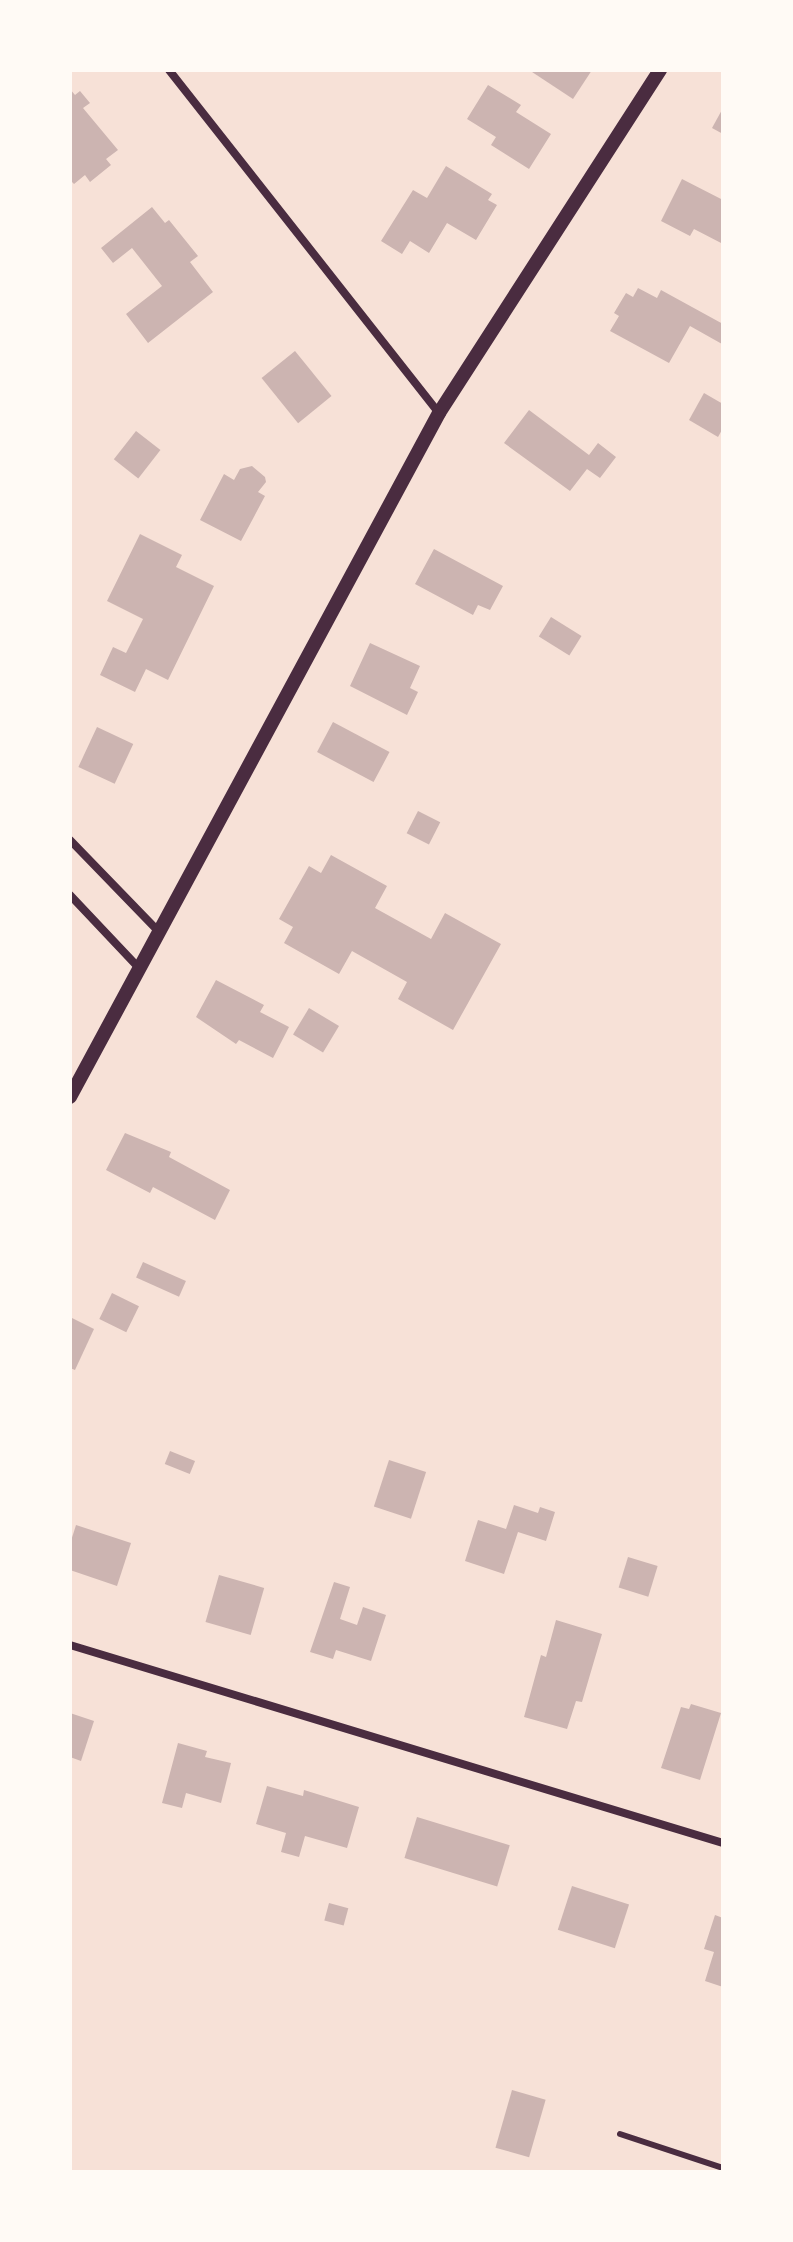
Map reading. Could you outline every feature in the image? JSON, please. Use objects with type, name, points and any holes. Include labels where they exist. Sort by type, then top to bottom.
[{"type":"street","points":[[169,70],[439,413]]},
{"type":"street","points":[[70,1097],[439,413],[660,70]]},
{"type":"street","points":[[70,840],[159,932]]},
{"type":"street","points":[[70,895],[139,968]]},
{"type":"street","points":[[70,1645],[723,1843]]},
{"type":"lane","points":[[620,2134],[723,2168]]},
{"type":"building","points":[[529,70],[592,70],[573,99]]},
{"type":"building","points":[[488,85],[521,105],[516,112],[551,134],[529,169],[491,145],[496,137],[467,119]]},
{"type":"building","points":[[70,89],[75,95],[80,91],[90,103],[83,108],[118,150],[106,159],[111,165],[90,182],[85,175],[74,184],[70,180]]},
{"type":"building","points":[[723,108],[723,134],[712,128]]},
{"type":"building","points":[[446,166],[492,194],[488,200],[497,205],[476,240],[447,223],[429,253],[410,241],[402,254],[381,241],[413,190],[427,198]]},
{"type":"building","points":[[682,179],[723,200],[723,244],[694,229],[690,236],[661,221]]},
{"type":"building","points":[[152,207],[165,223],[169,220],[198,256],[190,262],[213,292],[148,343],[126,314],[162,286],[132,248],[113,263],[101,248]]},
{"type":"building","points":[[638,288],[657,298],[661,290],[723,324],[722,344],[690,326],[669,363],[610,331],[619,316],[614,313],[626,293],[633,297]]},
{"type":"building","points":[[295,351],[332,396],[298,423],[262,378]]},
{"type":"building","points":[[704,393],[723,404],[723,428],[718,437],[689,420]]},
{"type":"building","points":[[529,410],[589,455],[598,443],[616,457],[600,478],[587,469],[570,491],[504,443]]},
{"type":"building","points":[[136,431],[160,450],[138,478],[114,459]]},
{"type":"building","points":[[252,466],[265,477],[266,482],[258,492],[265,496],[241,541],[200,520],[224,474],[234,480],[240,469]]},
{"type":"building","points":[[140,534],[182,555],[176,567],[214,586],[168,680],[146,669],[135,692],[100,675],[113,647],[126,653],[143,619],[107,601]]},
{"type":"building","points":[[434,549],[503,586],[490,610],[478,605],[473,615],[415,584]]},
{"type":"building","points":[[551,617],[582,636],[569,656],[539,637]]},
{"type":"building","points":[[370,643],[420,666],[410,688],[418,692],[407,715],[350,686]]},
{"type":"building","points":[[333,722],[390,752],[374,782],[317,752]]},
{"type":"building","points":[[97,727],[133,744],[115,784],[78,767]]},
{"type":"building","points":[[418,811],[440,822],[429,845],[407,833]]},
{"type":"building","points":[[331,855],[387,886],[375,908],[431,939],[445,913],[501,944],[453,1030],[398,999],[407,982],[352,951],[339,974],[284,943],[293,927],[279,919],[309,866],[321,873]]},
{"type":"building","points":[[216,980],[264,1005],[260,1012],[289,1027],[273,1058],[239,1040],[236,1044],[196,1017]]},
{"type":"building","points":[[309,1008],[339,1026],[323,1053],[293,1035]]},
{"type":"building","points":[[125,1133],[171,1152],[169,1157],[230,1190],[215,1220],[153,1187],[150,1193],[106,1170]]},
{"type":"building","points":[[143,1262],[186,1281],[179,1297],[136,1278]]},
{"type":"building","points":[[112,1293],[139,1306],[126,1332],[99,1319]]},
{"type":"building","points":[[70,1317],[94,1329],[75,1370],[70,1368]]},
{"type":"building","points":[[170,1451],[195,1461],[190,1474],[165,1464]]},
{"type":"building","points":[[389,1460],[426,1472],[411,1519],[374,1507]]},
{"type":"building","points":[[514,1505],[538,1513],[540,1507],[555,1512],[546,1541],[518,1532],[504,1574],[465,1561],[478,1520],[506,1529]]},
{"type":"building","points":[[76,1525],[131,1543],[117,1586],[70,1570],[70,1544]]},
{"type":"building","points":[[628,1557],[658,1566],[648,1597],[619,1588]]},
{"type":"building","points":[[219,1575],[264,1588],[251,1635],[205,1622]]},
{"type":"building","points":[[334,1582],[350,1587],[340,1619],[357,1625],[363,1607],[386,1615],[371,1661],[336,1650],[333,1659],[310,1652]]},
{"type":"building","points":[[556,1620],[602,1634],[582,1702],[576,1701],[567,1729],[524,1717],[541,1655],[546,1657]]},
{"type":"building","points":[[691,1704],[721,1713],[700,1780],[661,1768],[681,1707],[689,1709]]},
{"type":"building","points":[[70,1713],[94,1721],[81,1761],[70,1757]]},
{"type":"building","points":[[178,1743],[207,1751],[205,1757],[231,1763],[221,1803],[186,1793],[182,1808],[162,1803]]},
{"type":"building","points":[[267,1786],[303,1796],[304,1790],[359,1807],[347,1848],[305,1836],[299,1857],[281,1852],[286,1833],[256,1824]]},
{"type":"building","points":[[417,1817],[510,1845],[497,1886],[404,1858]]},
{"type":"building","points":[[572,1886],[629,1905],[615,1948],[558,1930]]},
{"type":"building","points":[[329,1903],[348,1908],[344,1926],[324,1920]]},
{"type":"building","points":[[715,1915],[723,1918],[723,1987],[705,1981],[714,1952],[704,1949]]},
{"type":"building","points":[[512,2090],[546,2100],[529,2157],[495,2148]]}]
